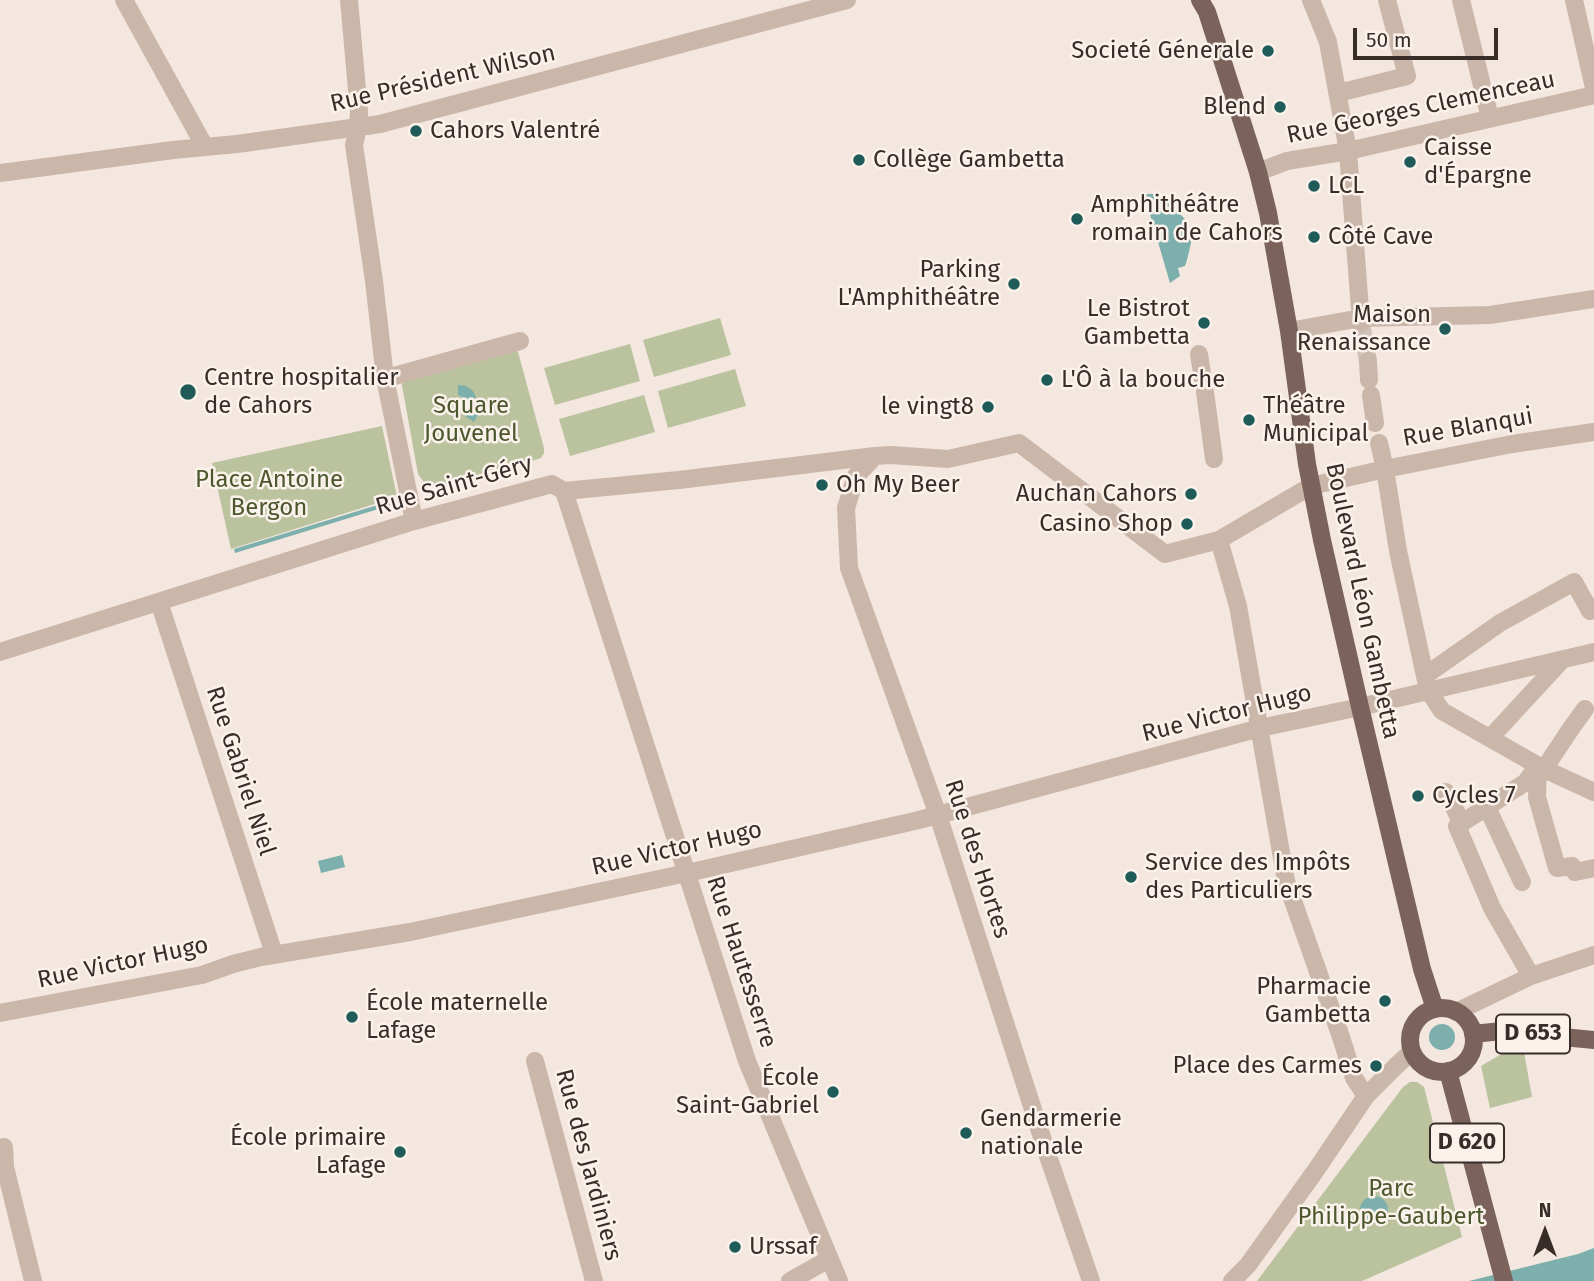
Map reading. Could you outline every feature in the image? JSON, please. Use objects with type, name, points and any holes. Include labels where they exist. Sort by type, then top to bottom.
[{"type":"main road","name":"Boulevard Léon Gambetta","points":[[1200,0],[1258,172],[1268,213],[1289,331],[1311,486],[1422,969],[1435,1009]]},
{"type":"main road","points":[[1450,1009],[1456,1012],[1470,1024],[1473,1034],[1471,1053],[1457,1068],[1448,1071],[1429,1069],[1412,1054],[1412,1027],[1426,1012],[1450,1009]]},
{"type":"main road","name":"D 653","points":[[1473,1034],[1502,1031],[1594,1040]]},
{"type":"main road","name":"D 620","points":[[1448,1071],[1504,1281]]},
{"type":"street","points":[[124,0],[205,147]]},
{"type":"street","points":[[349,0],[359,112],[354,145],[374,281],[384,375],[414,521]]},
{"type":"street","name":"Rue Président Wilson","points":[[0,173],[380,124],[844,0]]},
{"type":"street","points":[[1311,0],[1328,42],[1348,151],[1361,321]]},
{"type":"street","points":[[1338,93],[1407,76],[1387,0]]},
{"type":"street","points":[[1574,0],[1594,88]]},
{"type":"street","points":[[1463,7],[1490,118]]},
{"type":"street","name":"Rue Georges Clemenceau","points":[[1258,172],[1287,161],[1348,151],[1594,94]]},
{"type":"street","points":[[1289,331],[1361,321],[1490,315],[1594,299]]},
{"type":"street","points":[[384,375],[394,376],[520,341]]},
{"type":"street","points":[[1199,354],[1214,459]]},
{"type":"street","points":[[1367,361],[1375,423]]},
{"type":"street","name":"Rue Blanqui","points":[[1165,554],[1219,540],[1311,486],[1512,444],[1594,432]]},
{"type":"street","name":"Rue Saint-Géry","points":[[0,652],[414,521],[552,484],[564,491],[875,456],[948,459],[1019,443],[1165,554]]},
{"type":"street","points":[[1379,443],[1398,551],[1427,683],[1442,712],[1594,793]]},
{"type":"street","name":"Rue des Hortes","points":[[875,456],[856,476],[846,508],[849,568],[938,815],[1091,1281]]},
{"type":"street","name":"Rue Hautesserre","points":[[564,491],[747,1061],[839,1281]]},
{"type":"street","points":[[1219,540],[1238,606],[1286,881],[1354,1078],[1366,1096]]},
{"type":"street","points":[[1427,683],[1500,623],[1574,582],[1593,614]]},
{"type":"street","name":"Rue Gabriel Niel","points":[[159,602],[274,954]]},
{"type":"street","name":"Rue Victor Hugo","points":[[0,1013],[202,975],[274,954],[410,932],[687,873],[938,815],[1260,728],[1360,707],[1427,683],[1594,652]]},
{"type":"street","points":[[1490,738],[1562,660]]},
{"type":"street","points":[[1531,976],[1492,908],[1457,826],[1526,782],[1586,709]]},
{"type":"street","points":[[1541,767],[1537,797],[1557,868],[1572,866],[1575,872],[1594,868]]},
{"type":"street","points":[[1446,792],[1462,823]]},
{"type":"street","points":[[1487,807],[1522,881]]},
{"type":"street","points":[[1456,1012],[1531,976],[1594,955]]},
{"type":"street","points":[[1232,1281],[1248,1265],[1366,1096],[1412,1054]]},
{"type":"street","name":"Rue des Jardiniers","points":[[535,1061],[594,1281]]},
{"type":"street","points":[[4,1147],[5,1167],[33,1281]]},
{"type":"street","points":[[790,1281],[830,1259]]},
{"type":"green space","points":[[720,318],[731,355],[654,377],[643,340]]},
{"type":"green space","points":[[630,344],[640,381],[555,405],[544,368]]},
{"type":"green space","name":"Square Jouvenel","points":[[514,348],[518,352],[544,453],[541,458],[441,488],[432,487],[418,474],[401,380]]},
{"type":"green space","points":[[735,369],[746,406],[668,428],[658,391]]},
{"type":"green space","points":[[644,395],[655,432],[570,456],[559,419]]},
{"type":"green space","name":"Place Antoine Bergon","points":[[382,426],[397,497],[231,549],[212,463]]},
{"type":"green space","points":[[1524,1052],[1532,1097],[1490,1108],[1481,1066],[1503,1053]]},
{"type":"green space","name":"Parc Philippe-Gaubert","points":[[1410,1082],[1417,1082],[1424,1087],[1462,1237],[1362,1281],[1257,1281],[1403,1087]]},
{"type":"water","points":[[1144,194],[1156,194],[1159,202],[1166,200],[1184,218],[1189,229],[1191,243],[1185,266],[1178,268],[1180,276],[1170,283]]},
{"type":"water","points":[[458,385],[466,386],[476,397],[480,410],[474,422],[465,416],[469,406],[464,398],[458,395]]},
{"type":"water","points":[[397,499],[398,503],[235,553],[234,549]]},
{"type":"water","points":[[342,855],[345,867],[321,873],[318,861]]},
{"type":"water","points":[[1442,1024],[1451,1028],[1455,1037],[1451,1046],[1442,1050],[1433,1046],[1429,1037],[1433,1028]]},
{"type":"water","points":[[1374,1196],[1384,1200],[1388,1210],[1384,1220],[1374,1224],[1364,1220],[1360,1210],[1364,1200]]},
{"type":"water","points":[[1594,1248],[1594,1281],[1469,1281],[1578,1254]]},
{"type":"tunnel","points":[[1361,323],[1368,361]]},
{"type":"place","name":"Societé Génerale","points":[[1268,51]]},
{"type":"place","name":"Blend","points":[[1280,107]]},
{"type":"place","name":"Cahors Valentré","points":[[416,131]]},
{"type":"place","name":"Collège Gambetta","points":[[859,160]]},
{"type":"place","name":"Caisse d'Épargne","points":[[1410,162]]},
{"type":"place","name":"LCL","points":[[1314,186]]},
{"type":"place","name":"Amphithéâtre romain de Cahors","points":[[1077,219]]},
{"type":"place","name":"Côté Cave","points":[[1314,237]]},
{"type":"place","name":"Parking L'Amphithéâtre","points":[[1014,284]]},
{"type":"place","name":"Le Bistrot Gambetta","points":[[1204,323]]},
{"type":"place","name":"Maison Renaissance","points":[[1445,329]]},
{"type":"place","name":"L'Ô à la bouche","points":[[1047,380]]},
{"type":"place","name":"Centre hospitalier de Cahors","points":[[188,392]]},
{"type":"place","name":"le vingt8","points":[[988,407]]},
{"type":"place","name":"Théâtre Municipal","points":[[1249,420]]},
{"type":"place","name":"Oh My Beer","points":[[822,485]]},
{"type":"place","name":"Auchan Cahors","points":[[1191,494]]},
{"type":"place","name":"Casino Shop","points":[[1187,524]]},
{"type":"place","name":"Cycles 7","points":[[1418,796]]},
{"type":"place","name":"Service des Impôts des Particuliers","points":[[1131,877]]},
{"type":"place","name":"Pharmacie Gambetta","points":[[1385,1001]]},
{"type":"place","name":"École maternelle Lafage","points":[[352,1017]]},
{"type":"place","name":"Place des Carmes","points":[[1376,1066]]},
{"type":"place","name":"École Saint-Gabriel","points":[[833,1092]]},
{"type":"place","name":"Gendarmerie nationale","points":[[966,1133]]},
{"type":"place","name":"École primaire Lafage","points":[[400,1152]]},
{"type":"place","name":"Urssaf","points":[[735,1247]]}]
